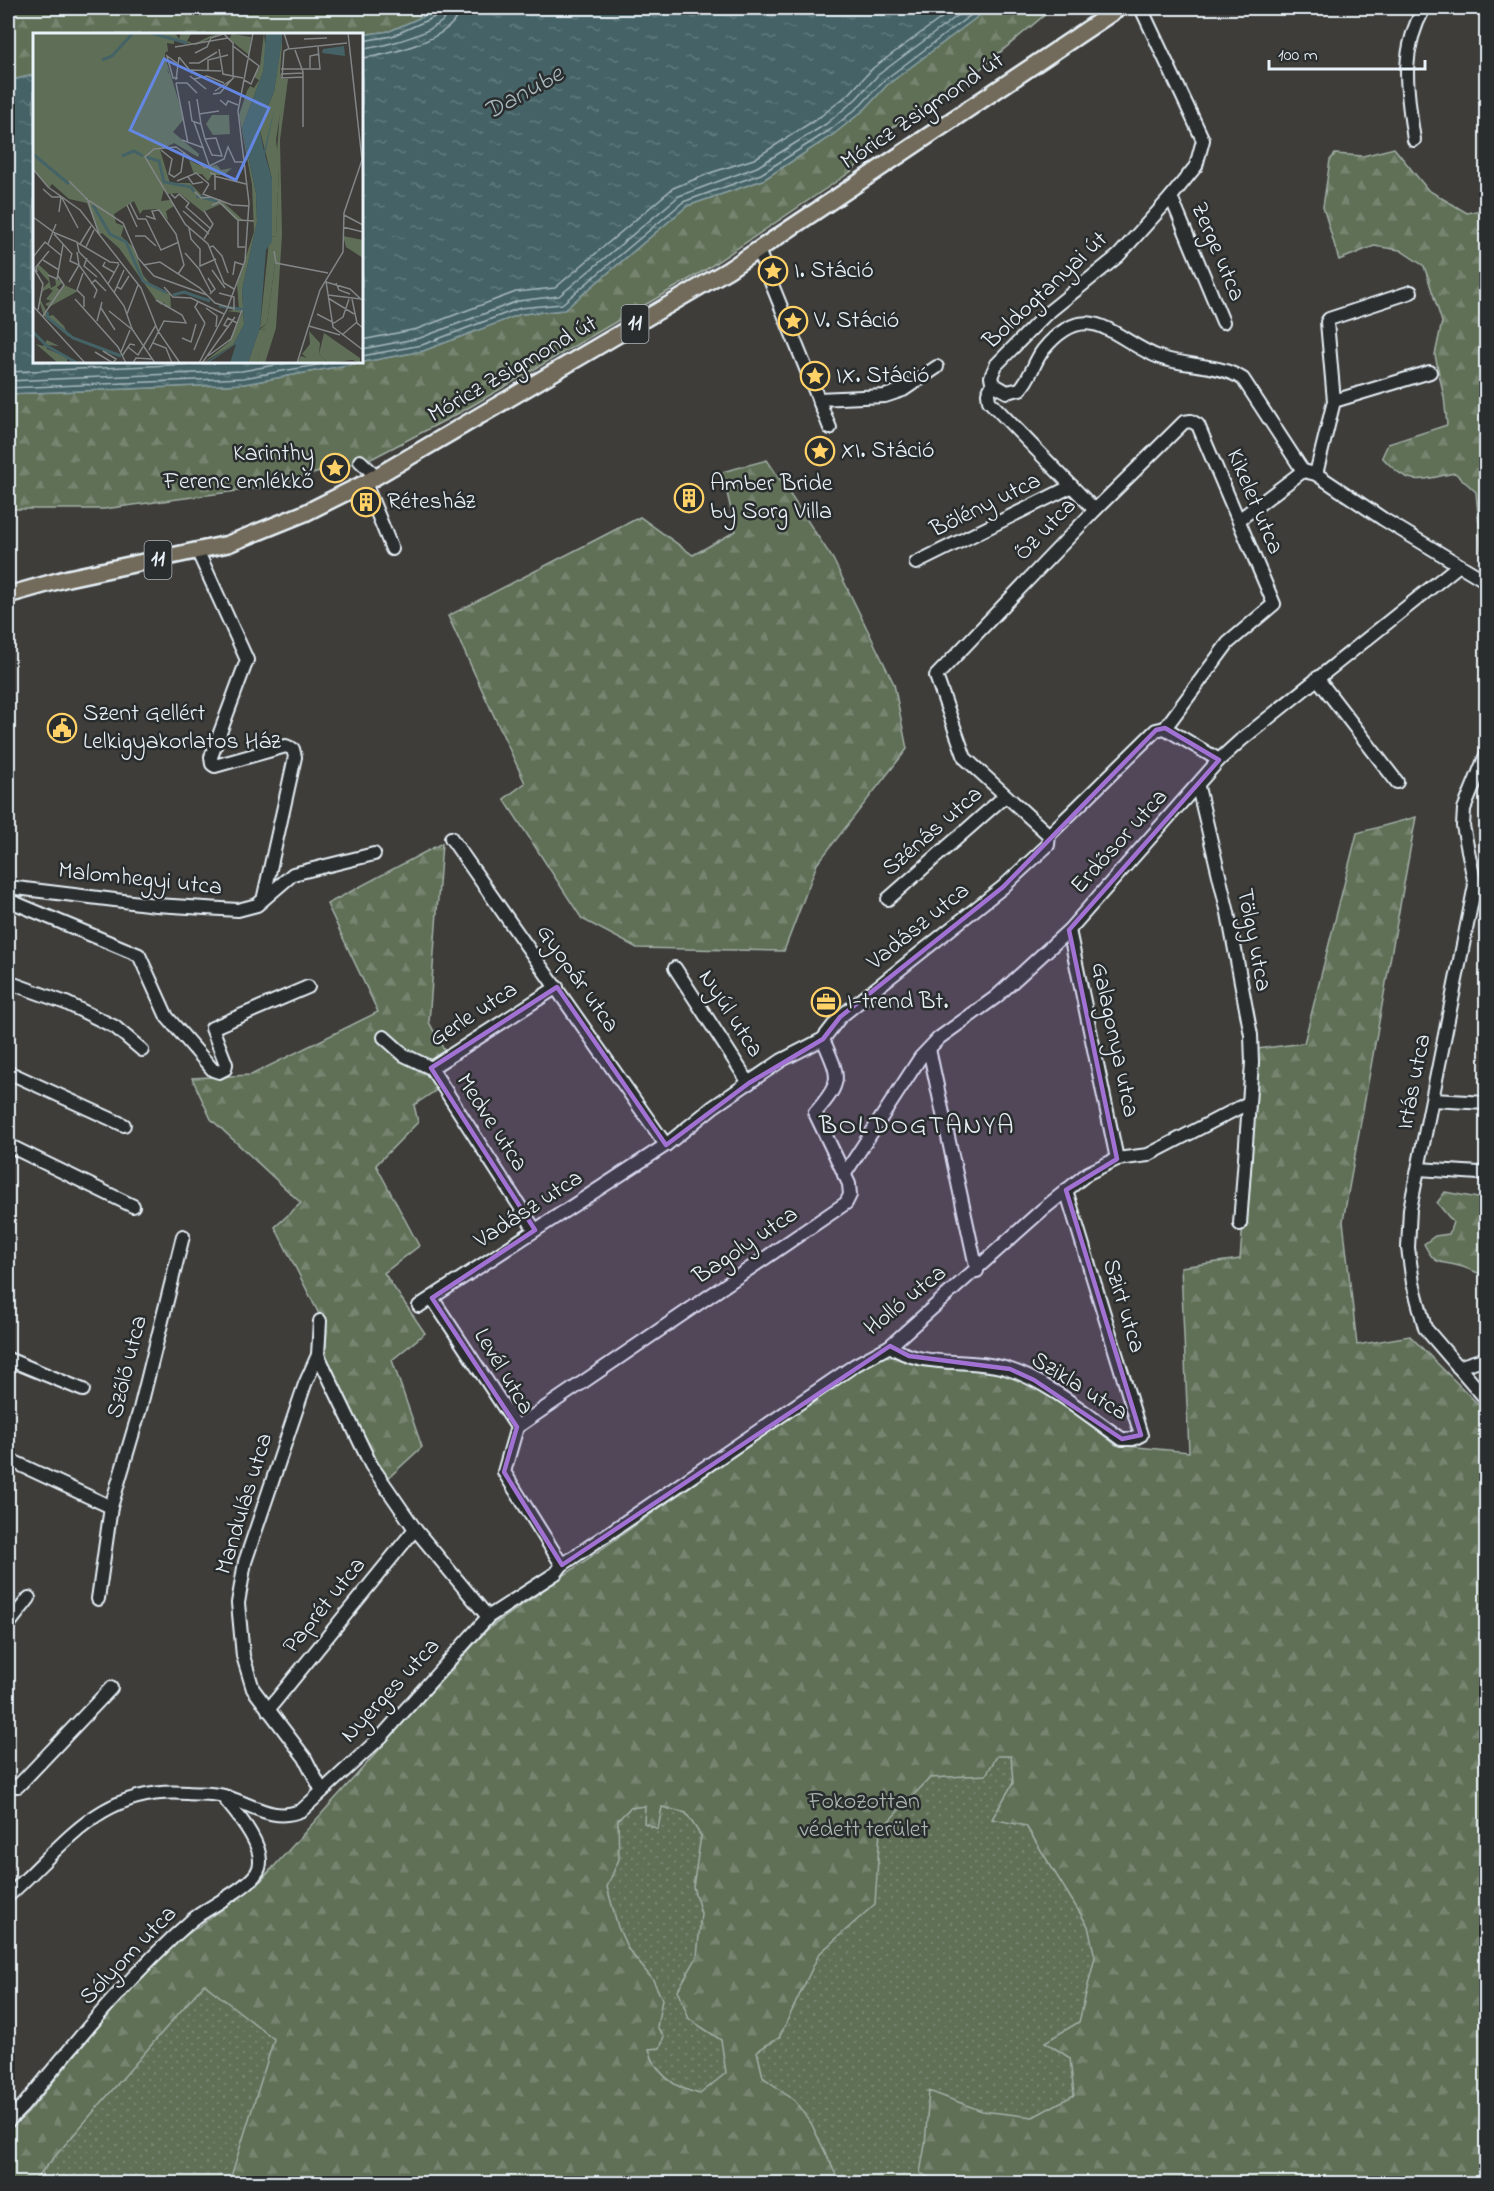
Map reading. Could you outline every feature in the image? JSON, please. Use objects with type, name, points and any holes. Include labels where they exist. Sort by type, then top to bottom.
[{"type":"main road","name":"Móricz Zsigmond út","points":[[8,594],[68,578],[198,552],[259,533],[371,479],[758,250],[1119,8]]},
{"type":"street","name":"Boldogtanyai út","points":[[1141,8],[1203,140],[1196,166],[1118,256],[1045,315],[996,365],[991,377],[993,384],[1007,392],[1020,389],[1039,355],[1055,338],[1074,326],[1098,324],[1110,328],[1158,357],[1231,372],[1243,379],[1303,471]]},
{"type":"street","points":[[1414,140],[1406,81],[1407,56],[1424,8]]},
{"type":"street","name":"Zerge utca","points":[[1171,197],[1223,322]]},
{"type":"street","points":[[758,250],[830,428]]},
{"type":"street","points":[[1316,474],[1334,401],[1327,322],[1329,319],[1411,292]]},
{"type":"street","points":[[819,399],[885,396],[903,390],[937,368]]},
{"type":"street","points":[[1334,401],[1430,372]]},
{"type":"street","points":[[993,384],[988,393],[989,401],[1095,510]]},
{"type":"street","name":"Őz utca","points":[[1005,796],[964,758],[936,676],[1095,510],[1184,422],[1191,421]]},
{"type":"street","name":"Kikelet utca","points":[[1191,421],[1198,425],[1240,519],[1274,604]]},
{"type":"street","points":[[360,461],[371,479],[392,549]]},
{"type":"street","points":[[1240,519],[1303,471],[1316,474],[1383,519],[1486,581]]},
{"type":"street","name":"Bölény utca","points":[[916,563],[1072,486]]},
{"type":"street","points":[[198,552],[247,660],[211,757],[212,764],[215,766],[286,746],[292,749],[295,757],[264,896]]},
{"type":"street","name":"Erdősor utca","points":[[844,1176],[920,1058],[939,1038],[996,997],[1069,930],[1198,787],[1219,760],[1317,678],[1458,566]]},
{"type":"street","name":"Vadász utca","points":[[419,1306],[666,1145],[713,1107],[782,1060],[823,1039],[840,1017],[1003,887],[1047,845],[1049,835],[1156,730],[1165,728],[1228,643],[1274,604]]},
{"type":"street","points":[[1317,678],[1397,782]]},
{"type":"street","points":[[1165,728],[1219,760]]},
{"type":"street","name":"Irtás utca","points":[[1486,755],[1464,809],[1463,826],[1475,885],[1410,1209],[1408,1248],[1413,1283],[1425,1328],[1486,1399]]},
{"type":"street","name":"Tölgy utca","points":[[1198,787],[1228,913],[1251,1035],[1252,1063],[1240,1224]]},
{"type":"street","points":[[1005,796],[1049,835]]},
{"type":"street","name":"Szénás utca","points":[[888,899],[1005,796]]},
{"type":"street","name":"Gyopár utca","points":[[451,838],[666,1145]]},
{"type":"street","name":"Malomhegyi utca","points":[[8,887],[156,905],[238,910],[257,904],[264,896],[294,874],[374,854]]},
{"type":"street","points":[[8,900],[139,955],[167,1017],[213,1070],[219,1072],[225,1069],[226,1064],[212,1029],[308,987]]},
{"type":"street","name":"Galagonya utca","points":[[1069,930],[1117,1159]]},
{"type":"street","name":"Nyúl utca","points":[[675,968],[749,1083]]},
{"type":"street","points":[[8,982],[66,1003],[116,1027],[142,1050]]},
{"type":"street","name":"Gerle utca","points":[[384,1037],[404,1055],[431,1068],[557,987]]},
{"type":"street","name":"Bagoly utca","points":[[517,1426],[846,1203],[850,1195],[844,1176],[815,1113],[832,1093],[838,1073],[823,1039]]},
{"type":"street","points":[[929,1049],[977,1270]]},
{"type":"street","name":"Medve utca","points":[[431,1068],[535,1230]]},
{"type":"street","points":[[8,1072],[124,1125]]},
{"type":"street","points":[[1433,1100],[1486,1103]]},
{"type":"street","name":"Holló utca","points":[[488,1617],[556,1573],[562,1565],[848,1370],[890,1346],[1088,1173],[1117,1159],[1148,1155],[1248,1103]]},
{"type":"street","points":[[8,1145],[133,1206]]},
{"type":"street","points":[[1419,1169],[1479,1173]]},
{"type":"street","name":"Szirt utca","points":[[1066,1190],[1141,1435]]},
{"type":"street","name":"Szőlő utca","points":[[98,1599],[111,1507],[140,1409],[183,1236]]},
{"type":"street","name":"Levél utca","points":[[432,1298],[517,1426],[504,1472],[562,1565]]},
{"type":"street","points":[[320,1321],[318,1355],[371,1465],[415,1529],[488,1617]]},
{"type":"street","name":"Szikla utca","points":[[890,1346],[909,1356],[1010,1369],[1034,1380],[1122,1439],[1133,1439],[1141,1435]]},
{"type":"street","name":"Mandulás utca","points":[[318,1355],[305,1384],[245,1563],[238,1603],[243,1656],[253,1689],[305,1758],[322,1791]]},
{"type":"street","points":[[1458,1367],[1486,1358]]},
{"type":"street","points":[[8,1359],[83,1390]]},
{"type":"street","points":[[8,1459],[111,1507]]},
{"type":"street","name":"Paprét utca","points":[[268,1710],[415,1529]]},
{"type":"street","points":[[8,1625],[29,1598]]},
{"type":"street","name":"Nyerges utca","points":[[223,1796],[274,1816],[288,1816],[302,1810],[382,1736],[488,1617]]},
{"type":"street","points":[[8,1786],[18,1786],[111,1688]]},
{"type":"street","points":[[8,1896],[75,1830],[114,1804],[143,1793],[160,1791],[223,1796]]},
{"type":"street","name":"Sólyom utca","points":[[8,2121],[151,1956],[195,1918],[257,1874],[261,1861],[249,1830],[223,1796]]},
{"type":"highlighted area","points":[[1165,728],[1219,760],[1069,930],[1117,1159],[1066,1190],[1141,1435],[1122,1439],[1034,1380],[1010,1369],[909,1356],[890,1346],[562,1565],[504,1472],[517,1427],[432,1298],[535,1230],[431,1068],[557,987],[666,1145],[749,1083],[823,1039],[840,1017],[1003,887],[1156,730]]},
{"type":"green space","points":[[8,8],[442,8],[390,31],[363,35],[363,33],[33,33],[33,75],[8,81]]},
{"type":"green space","points":[[989,8],[1053,8],[973,75],[894,126],[852,171],[705,270],[461,412],[373,458],[259,488],[104,509],[8,509],[8,394],[244,384],[423,351],[521,314],[564,310],[687,206],[763,180],[834,134],[865,109],[887,85]]},
{"type":"green space","points":[[1394,148],[1428,190],[1467,213],[1486,209],[1486,573],[1483,571],[1476,492],[1455,473],[1423,479],[1408,478],[1400,474],[1382,457],[1388,444],[1447,425],[1435,355],[1442,322],[1424,266],[1400,250],[1374,246],[1339,260],[1323,207],[1330,160],[1335,154],[1363,156]]},
{"type":"green space","points":[[767,460],[833,559],[894,684],[907,749],[817,864],[784,951],[637,948],[582,919],[504,799],[525,783],[448,616],[640,517],[693,555],[736,531],[722,472]]},
{"type":"green space","name":"Fokozottan védett terület","points":[[1416,817],[1343,1221],[1357,1345],[1410,1336],[1486,1412],[1486,2183],[941,2184],[920,2173],[925,2145],[929,2091],[982,2111],[1033,2117],[1074,2095],[1070,2058],[1045,2042],[1079,2022],[1095,1957],[1088,1926],[1026,1826],[992,1819],[1013,1783],[1011,1756],[997,1756],[986,1775],[930,1778],[880,1830],[875,1904],[819,1954],[779,2038],[757,2051],[763,2077],[795,2101],[811,2123],[840,2183],[229,2183],[274,2039],[204,1984],[32,2183],[8,2183],[8,2131],[28,2113],[134,1983],[170,1947],[260,1882],[487,1630],[876,1355],[1027,1374],[1116,1445],[1189,1452],[1181,1267],[1240,1259],[1257,1049],[1304,1043],[1357,833]],"holes":[[[645,1806],[644,1823],[658,1829],[662,1807],[686,1813],[701,1836],[693,1887],[701,1913],[697,1957],[678,1990],[689,2019],[721,2040],[726,2073],[700,2094],[682,2088],[667,2079],[652,2058],[649,2049],[660,2048],[664,2036],[657,2027],[662,1999],[653,1980],[628,1949],[618,1927],[607,1887],[619,1859],[618,1820],[630,1808]]]},
{"type":"green space","points":[[442,843],[429,1022],[445,1052],[424,1070],[438,1089],[414,1105],[418,1122],[376,1165],[419,1246],[384,1273],[425,1333],[392,1360],[422,1447],[386,1480],[367,1447],[325,1355],[327,1330],[275,1227],[301,1203],[211,1119],[192,1078],[251,1075],[378,1012],[327,904]]},
{"type":"green space","points":[[1445,1192],[1483,1199],[1486,1197],[1486,1276],[1438,1261],[1424,1244],[1435,1236],[1449,1234],[1453,1222],[1437,1203]]},
{"type":"green space","name":"Fokozottan védett terület","points":[[880,1359],[1289,2183],[8,2184],[43,2102],[69,2060],[299,1843],[489,1627]]},
{"type":"water","name":"Danube","points":[[442,8],[989,8],[887,85],[865,109],[834,134],[763,180],[687,206],[564,310],[521,314],[423,351],[363,362],[363,35],[390,31]]},
{"type":"water","points":[[33,75],[33,363],[358,363],[244,384],[8,394],[8,81]]},
{"type":"place","name":"I. Stáció","points":[[773,271]]},
{"type":"place","name":"V. Stáció","points":[[793,321]]},
{"type":"place","name":"IX. Stáció","points":[[815,376]]},
{"type":"place","name":"XI. Stáció","points":[[820,451]]},
{"type":"place","name":"Karinthy Ferenc emlékkő","points":[[335,468]]},
{"type":"place","name":"Amber Bride by Sorg Villa","points":[[689,498]]},
{"type":"place","name":"Rétesház","points":[[366,502]]},
{"type":"place","name":"Szent Gellért Lelkigyakorlatos Ház","points":[[62,728]]},
{"type":"place","name":"I-trend Bt.","points":[[826,1002]]},
{"type":"district","name":"BOLDOGTANYA","points":[[917,1126]]}]
